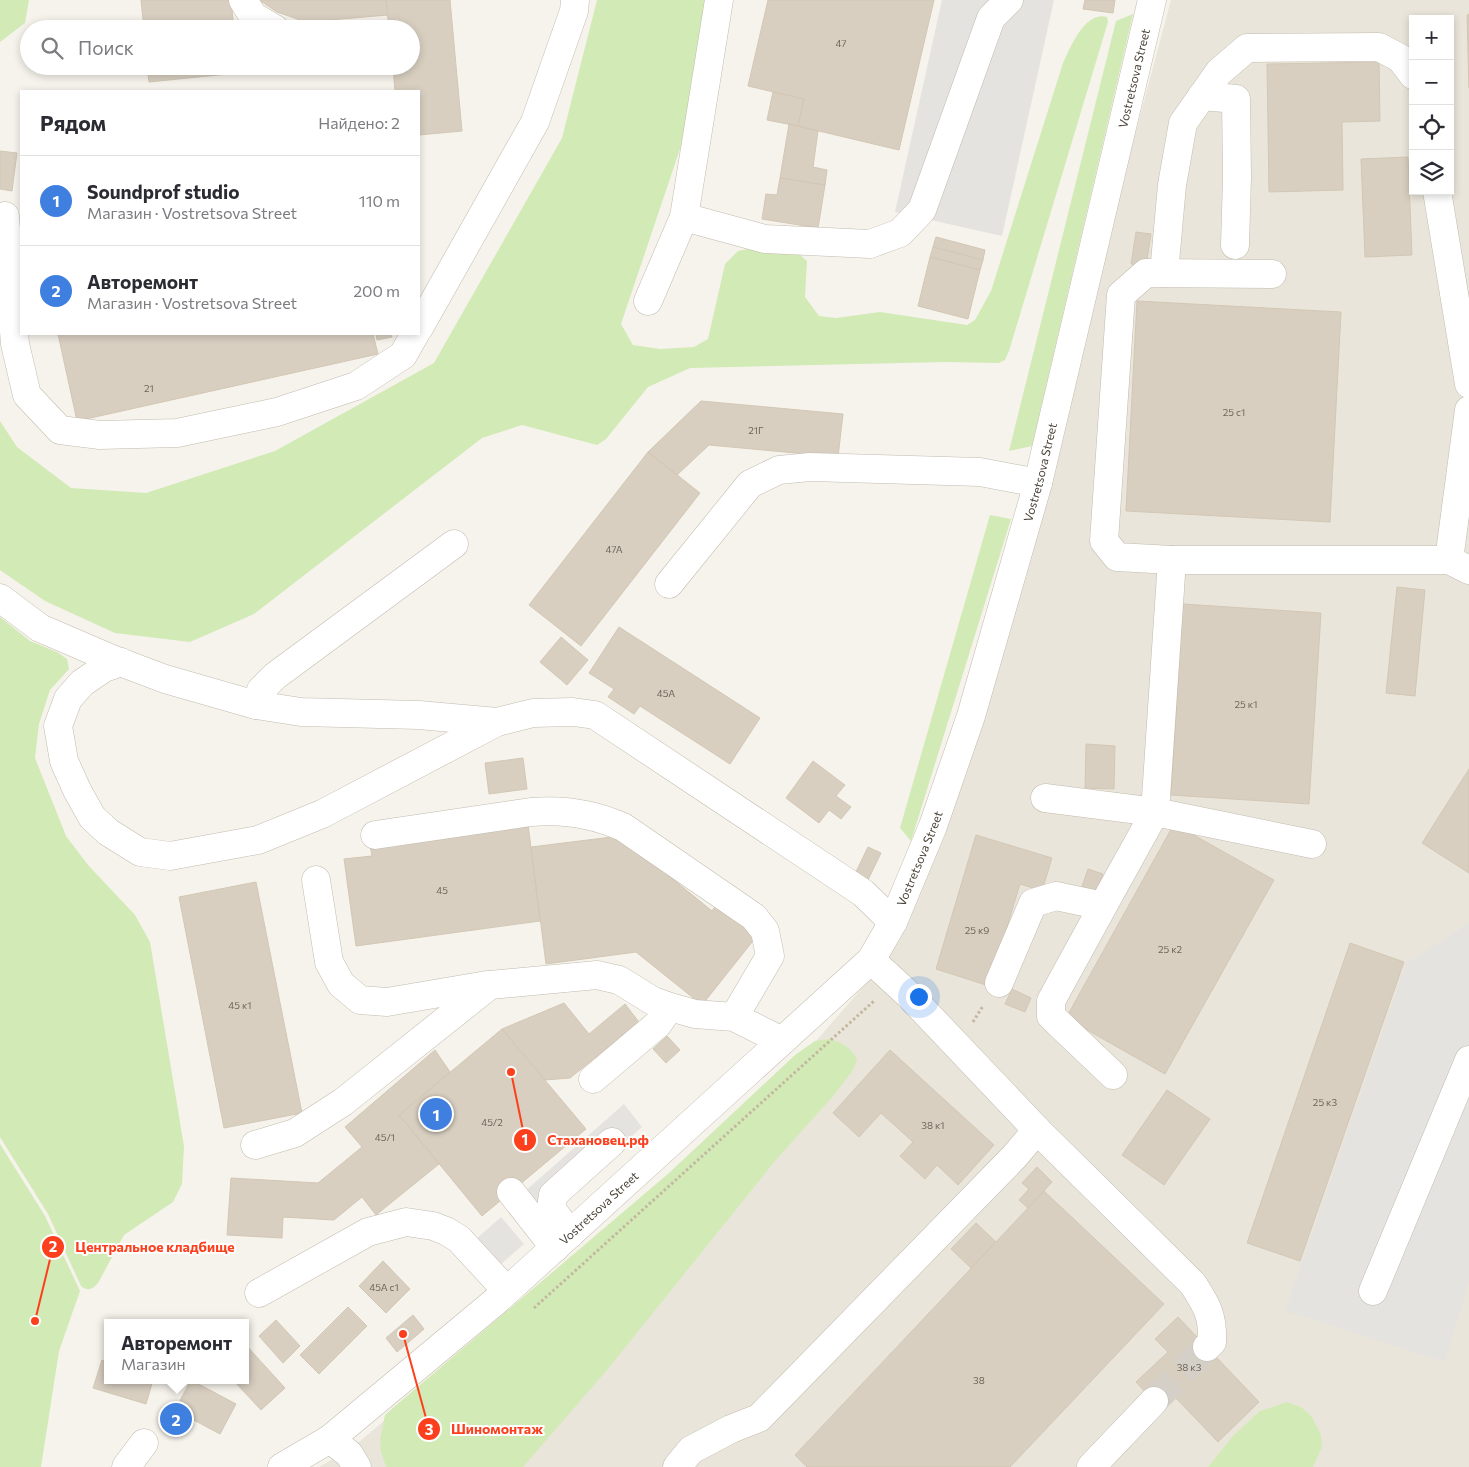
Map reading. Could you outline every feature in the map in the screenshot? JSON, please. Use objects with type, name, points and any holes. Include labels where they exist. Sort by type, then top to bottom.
[{"type":"street","points":[[244,0],[253,16],[260,20]]},
{"type":"street","points":[[420,326],[535,122],[574,10],[575,0]]},
{"type":"street","points":[[648,301],[684,217],[719,0]]},
{"type":"street","points":[[684,217],[765,239],[870,244],[900,233],[922,210],[991,18],[1009,0]]},
{"type":"street","name":"Vostretsova Street","points":[[282,1467],[330,1439],[507,1291],[871,960],[893,922],[934,826],[971,716],[1038,483],[1152,0]]},
{"type":"street","points":[[1164,272],[1172,185],[1182,123],[1219,72],[1247,48],[1379,47],[1400,58],[1409,70]]},
{"type":"street","points":[[1202,96],[1236,99],[1237,177],[1235,245]]},
{"type":"street","points":[[1438,195],[1469,384]]},
{"type":"street","points":[[5,216],[15,344],[27,395],[60,430],[100,435],[177,434],[278,412],[356,386],[403,354],[414,335]]},
{"type":"street","points":[[1272,274],[1146,272],[1121,295],[1104,541],[1117,557],[1172,560],[1459,565],[1469,410]]},
{"type":"street","points":[[668,584],[750,484],[779,470],[810,467],[980,472],[1038,483]]},
{"type":"street","points":[[256,705],[261,690],[275,676],[454,544]]},
{"type":"street","points":[[1113,1075],[1051,1016],[1051,1001],[1155,812],[1172,560]]},
{"type":"street","points":[[0,598],[40,628],[121,662],[165,679],[256,705],[301,712],[419,715],[497,722]]},
{"type":"street","points":[[121,662],[104,668],[82,683],[68,699],[58,726],[64,760],[77,790],[92,817],[108,832],[140,852],[170,856],[258,840],[322,814],[497,722],[532,713],[573,712],[595,715],[862,892],[893,922]]},
{"type":"street","points":[[1045,798],[1155,812],[1312,844]]},
{"type":"street","points":[[375,835],[554,810],[603,818],[623,827],[754,916],[765,931],[770,956],[734,1017]]},
{"type":"street","points":[[316,880],[329,962],[341,984],[360,1000],[387,1002],[490,984],[597,975],[619,980],[652,1001],[670,1007],[695,1014],[734,1017],[782,1041]]},
{"type":"street","points":[[999,983],[1033,903],[1056,896],[1103,906]]},
{"type":"street","points":[[871,960],[953,1040],[1037,1130],[1193,1284],[1206,1306],[1212,1324],[1212,1342],[1207,1347]]},
{"type":"street","points":[[255,1145],[295,1134],[323,1116],[490,984]]},
{"type":"street","points":[[593,1079],[658,1024],[670,1007]]},
{"type":"street","points":[[1373,1291],[1469,1060]]},
{"type":"street","points":[[677,1467],[691,1450],[731,1429],[759,1418],[1014,1157],[1037,1130]]},
{"type":"street","points":[[562,1241],[551,1208],[553,1195],[612,1142]]},
{"type":"street","points":[[511,1192],[562,1241]]},
{"type":"street","points":[[258,1293],[368,1232],[406,1222],[433,1226],[459,1239],[507,1291]]},
{"type":"street","points":[[1091,1467],[1154,1401]]},
{"type":"street","points":[[330,1439],[349,1454],[357,1467]]},
{"type":"street","points":[[126,1467],[144,1442]]},
{"type":"path","points":[[533,1309],[895,982]]},
{"type":"shaded area","points":[[942,0],[1054,0],[1002,236],[895,212]]},
{"type":"shaded area","points":[[1171,0],[1469,0],[1469,1467],[319,1467],[352,1448],[746,1113],[816,1041],[883,964],[900,940],[942,827],[981,712]]},
{"type":"shaded area","points":[[1469,923],[1469,1281],[1445,1362],[1285,1311],[1406,964]]},
{"type":"shaded area","points":[[624,1104],[642,1127],[533,1221],[515,1200]]},
{"type":"shaded area","points":[[501,1217],[524,1244],[499,1266],[475,1240]]},
{"type":"green space","points":[[0,0],[29,0],[26,20],[20,20],[20,27],[0,42]]},
{"type":"green space","points":[[597,0],[708,0],[683,140],[621,324],[633,345],[660,349],[694,347],[708,339],[725,264],[738,251],[762,246],[799,254],[807,261],[805,297],[819,316],[836,318],[880,312],[967,325],[975,320],[991,291],[1063,63],[1074,40],[1085,25],[1099,16],[1107,17],[1108,22],[1005,360],[999,363],[944,362],[690,368],[648,387],[606,439],[597,445],[522,425],[482,438],[254,614],[190,642],[115,633],[45,601],[0,570],[0,421],[17,447],[71,488],[146,493],[275,451],[434,363],[562,138]]},
{"type":"green space","points":[[1133,14],[1032,446],[1009,451],[1116,21]]},
{"type":"green space","points":[[990,515],[1011,519],[911,841],[900,828]]},
{"type":"green space","points":[[0,617],[30,641],[57,652],[67,659],[69,669],[50,690],[39,724],[35,758],[66,836],[88,865],[135,915],[150,942],[184,1146],[182,1184],[173,1202],[124,1235],[98,1283],[90,1289],[81,1286],[48,1214],[0,1137]]},
{"type":"green space","points":[[829,1039],[842,1044],[852,1052],[857,1060],[853,1070],[834,1095],[775,1161],[607,1370],[523,1467],[386,1467],[381,1452],[380,1440],[385,1415],[669,1173],[795,1055],[815,1041]]},
{"type":"green space","points":[[0,1144],[45,1216],[80,1291],[59,1351],[41,1467],[0,1467]]},
{"type":"green space","points":[[1287,1402],[1301,1407],[1312,1417],[1321,1435],[1322,1447],[1313,1467],[1208,1467],[1233,1436],[1260,1411]]},
{"type":"building","points":[[141,0],[231,0],[233,20],[143,20]]},
{"type":"building","points":[[259,0],[386,0],[388,15],[329,20],[300,20],[277,12]]},
{"type":"building","points":[[386,0],[450,0],[462,131],[420,135],[420,90],[395,90],[394,75],[420,75],[420,20],[388,20]]},
{"type":"building","points":[[768,0],[934,0],[899,150],[798,126],[804,99],[748,86]]},
{"type":"building","points":[[1085,0],[1115,0],[1113,13],[1083,9]]},
{"type":"building","points":[[1469,14],[1469,88],[1467,15]]},
{"type":"building","points":[[1379,62],[1380,121],[1342,122],[1343,190],[1269,192],[1267,64]]},
{"type":"building","points":[[148,75],[218,75],[149,82]]},
{"type":"building","points":[[773,92],[804,99],[798,126],[767,120]]},
{"type":"building","points":[[789,124],[818,131],[813,167],[827,170],[825,185],[780,178]]},
{"type":"building","points":[[0,151],[17,153],[12,191],[0,189]]},
{"type":"building","points":[[1408,157],[1412,255],[1365,257],[1361,159]]},
{"type":"building","points":[[780,178],[825,185],[818,228],[762,219],[766,194],[777,195]]},
{"type":"building","points":[[1136,232],[1151,234],[1146,266],[1131,264]]},
{"type":"building","points":[[936,237],[985,250],[983,260],[933,247]]},
{"type":"building","points":[[933,247],[983,260],[980,270],[930,257]]},
{"type":"building","points":[[930,257],[980,270],[968,319],[918,306]]},
{"type":"building","points":[[1137,301],[1341,312],[1330,522],[1126,511]]},
{"type":"building","points":[[58,335],[373,335],[378,354],[77,421]]},
{"type":"building","points":[[376,335],[391,335],[392,337],[377,340]]},
{"type":"building","points":[[701,401],[843,414],[838,457],[709,445],[677,475],[648,452]]},
{"type":"building","points":[[648,452],[700,493],[581,646],[529,605]]},
{"type":"building","points":[[1397,587],[1425,590],[1415,696],[1386,693]]},
{"type":"building","points":[[1183,604],[1321,613],[1309,804],[1171,795]]},
{"type":"building","points":[[619,627],[760,718],[730,764],[640,706],[634,714],[608,697],[614,689],[589,673]]},
{"type":"building","points":[[561,637],[588,660],[567,685],[540,662]]},
{"type":"building","points":[[1086,744],[1115,746],[1114,789],[1085,788]]},
{"type":"building","points":[[523,758],[527,789],[489,794],[485,763]]},
{"type":"building","points":[[813,761],[845,785],[836,796],[851,807],[841,819],[829,810],[819,823],[786,798]]},
{"type":"building","points":[[1469,769],[1469,873],[1422,843]]},
{"type":"building","points":[[528,824],[540,921],[356,946],[344,859],[372,856],[370,845]]},
{"type":"building","points":[[1174,824],[1274,880],[1165,1074],[1066,1018]]},
{"type":"building","points":[[976,835],[1052,858],[1042,891],[1020,884],[989,986],[936,969]]},
{"type":"building","points":[[620,836],[712,911],[720,900],[760,932],[702,1005],[636,952],[546,964],[531,847]]},
{"type":"building","points":[[868,847],[881,853],[866,884],[853,878]]},
{"type":"building","points":[[1088,869],[1103,874],[1096,894],[1081,889]]},
{"type":"building","points":[[256,882],[302,1113],[224,1128],[179,897]]},
{"type":"building","points":[[1350,943],[1404,962],[1300,1261],[1247,1243]]},
{"type":"building","points":[[1012,989],[1031,998],[1025,1012],[1005,1004]]},
{"type":"building","points":[[564,1003],[589,1034],[625,1004],[639,1022],[570,1078],[545,1080],[502,1029]]},
{"type":"building","points":[[502,1029],[586,1129],[482,1216],[399,1115]]},
{"type":"building","points":[[667,1036],[680,1050],[666,1063],[653,1049]]},
{"type":"building","points":[[435,1050],[450,1072],[399,1115],[439,1164],[376,1215],[362,1197],[334,1220],[283,1217],[282,1238],[227,1235],[231,1178],[318,1183],[362,1147],[345,1127]]},
{"type":"building","points":[[890,1050],[994,1145],[958,1185],[937,1165],[925,1179],[900,1156],[913,1142],[881,1113],[859,1137],[833,1113]]},
{"type":"building","points":[[1167,1090],[1210,1119],[1164,1185],[1122,1155]]},
{"type":"building","points":[[1037,1167],[1052,1182],[1028,1208],[1019,1200],[1029,1189],[1022,1183]]},
{"type":"building","points":[[1044,1191],[1164,1304],[1010,1467],[807,1467],[795,1455]]},
{"type":"building","points":[[976,1223],[996,1242],[971,1268],[951,1249]]},
{"type":"building","points":[[383,1261],[410,1289],[386,1313],[359,1286]]},
{"type":"building","points":[[348,1307],[367,1326],[319,1374],[300,1355]]},
{"type":"building","points":[[413,1315],[424,1329],[397,1352],[386,1338]]},
{"type":"building","points":[[1178,1317],[1259,1402],[1218,1442],[1175,1397],[1162,1410],[1136,1382],[1168,1352],[1155,1339]]},
{"type":"building","points":[[276,1320],[300,1346],[283,1363],[259,1336]]},
{"type":"building","points":[[249,1348],[285,1388],[261,1410],[237,1384],[249,1384]]},
{"type":"building","points":[[102,1360],[104,1361],[104,1384],[152,1384],[146,1404],[93,1388]]},
{"type":"building","points":[[189,1384],[198,1384],[236,1404],[220,1434],[175,1410]]},
{"type":"tunnel","points":[[1154,1401],[1207,1347]]},
{"type":"place","name":"Стахановец.рф","points":[[511,1072]]},
{"type":"place","name":"Soundprof studio","points":[[436,1114]]},
{"type":"place","name":"Центральное кладбище","points":[[35,1321]]},
{"type":"place","name":"Шиномонтаж","points":[[403,1334]]},
{"type":"place","name":"Авторемонт","points":[[176,1419]]}]
